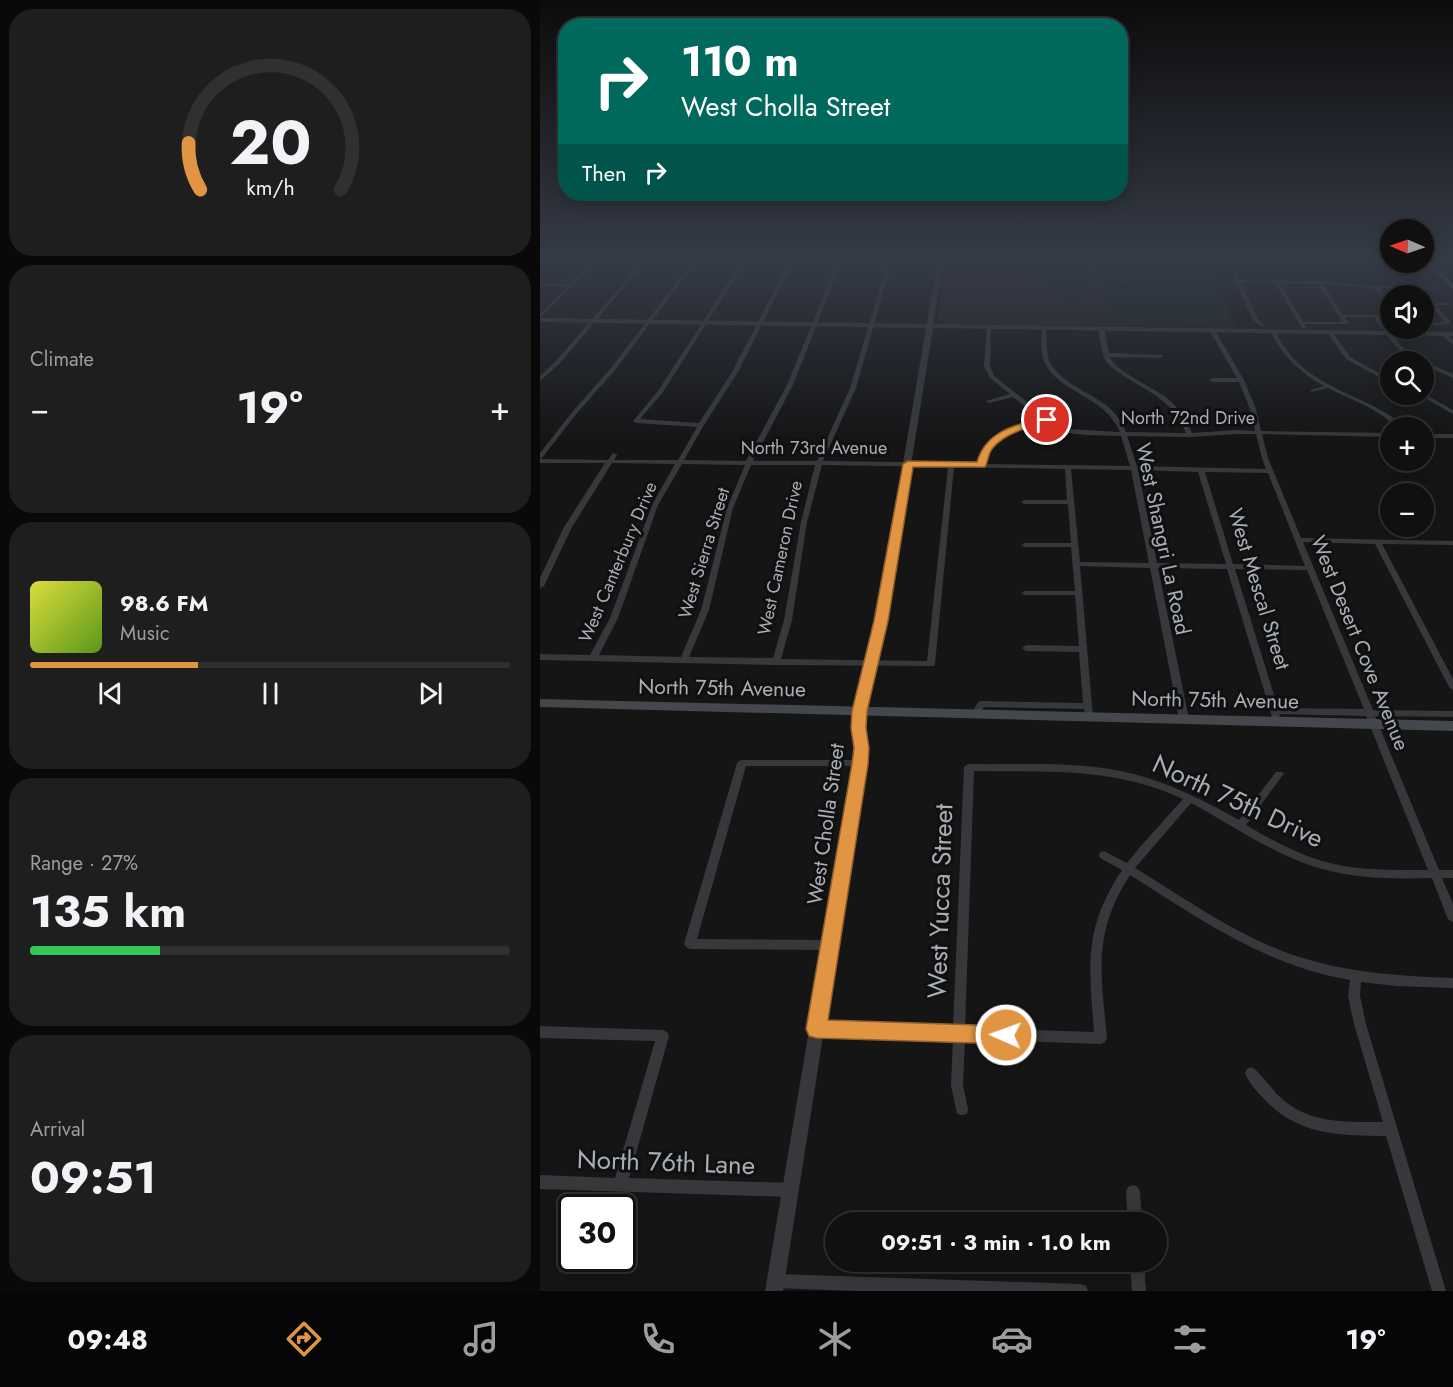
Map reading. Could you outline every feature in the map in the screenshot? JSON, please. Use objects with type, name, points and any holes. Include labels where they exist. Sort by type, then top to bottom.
[{"type":"main road","name":"North 75th Avenue","points":[[540,703],[975,714],[1088,711],[1184,719],[1275,716],[1370,718],[1453,726]]},
{"type":"street","points":[[540,379],[594,318]]},
{"type":"street","points":[[540,459],[652,318]]},
{"type":"street","points":[[701,425],[636,421],[660,392],[708,318]]},
{"type":"street","name":"West Canterbury Drive","points":[[593,658],[614,618],[646,526],[763,318]]},
{"type":"street","name":"West Sierra Street","points":[[684,660],[705,610],[730,507],[749,462],[790,385],[817,318]]},
{"type":"street","name":"West Cameron Drive","points":[[776,662],[788,621],[804,522],[819,463],[853,388],[874,318]]},
{"type":"street","name":"West Cholla Street","points":[[775,1286],[860,764],[862,748],[858,728],[859,711],[881,621],[930,318]]},
{"type":"street","points":[[1255,318],[1263,325]]},
{"type":"street","points":[[1299,318],[1303,325],[1346,323],[1343,318]]},
{"type":"street","points":[[1434,325],[1448,325],[1445,318]]},
{"type":"street","points":[[540,319],[1380,333]]},
{"type":"street","points":[[988,327],[987,366],[989,373],[1013,395],[1047,420]]},
{"type":"street","name":"West Shangri La Road","points":[[1044,328],[1046,357],[1049,366],[1060,377],[1112,413],[1122,434],[1134,468],[1184,719]]},
{"type":"street","points":[[1101,329],[1106,355],[1112,364],[1174,406],[1184,419],[1190,435]]},
{"type":"street","name":"West Desert Cove Avenue","points":[[1212,330],[1241,380],[1253,409],[1257,433],[1270,471],[1453,917]]},
{"type":"street","points":[[1273,331],[1282,351],[1293,363],[1328,386],[1388,417]]},
{"type":"street","points":[[1330,332],[1348,358],[1380,376]]},
{"type":"street","points":[[1434,334],[1453,334]]},
{"type":"street","points":[[1444,334],[1453,343]]},
{"type":"street","points":[[1392,339],[1404,351]]},
{"type":"street","points":[[1106,355],[1161,356]]},
{"type":"street","points":[[1434,367],[1453,376]]},
{"type":"street","points":[[1212,380],[1241,380]]},
{"type":"street","points":[[1313,391],[1328,386]]},
{"type":"street","points":[[989,401],[1013,395]]},
{"type":"street","points":[[1434,402],[1453,412]]},
{"type":"street","points":[[981,465],[986,450],[999,436],[1047,420]]},
{"type":"street","name":"North 72nd Drive","points":[[1047,420],[1061,429],[1072,432],[1190,435],[1257,433],[1380,435]]},
{"type":"street","points":[[1328,426],[1332,434]]},
{"type":"street","points":[[988,433],[999,436]]},
{"type":"street","points":[[1434,436],[1453,436]]},
{"type":"street","points":[[540,586],[568,526],[611,458]]},
{"type":"street","name":"North 73rd Avenue","points":[[540,459],[611,458],[680,462],[1270,471]]},
{"type":"street","points":[[540,657],[931,664],[951,465]]},
{"type":"street","points":[[1068,467],[1088,711]]},
{"type":"street","name":"West Mescal Street","points":[[1201,470],[1275,716]]},
{"type":"street","points":[[1024,502],[1070,502]]},
{"type":"street","points":[[1298,540],[1453,543]]},
{"type":"street","points":[[1377,542],[1453,687]]},
{"type":"street","points":[[1025,545],[1074,546]]},
{"type":"street","points":[[1076,564],[1309,568]]},
{"type":"street","points":[[1025,593],[1078,593]]},
{"type":"street","points":[[1026,648],[1084,648]]},
{"type":"street","name":"North 75th Avenue","points":[[1370,718],[1453,714]]},
{"type":"street","points":[[829,945],[690,944],[742,763],[860,764]]},
{"type":"street","name":"North 75th Drive","points":[[969,767],[1104,772],[1155,783],[1190,798],[1304,859],[1338,870],[1358,873],[1453,874]]},
{"type":"street","name":"West Yucca Street","points":[[962,1109],[957,1085],[969,767]]},
{"type":"street","points":[[1240,826],[1279,774]]},
{"type":"street","points":[[816,1029],[1101,1038],[1095,954],[1098,932],[1112,893],[1128,868],[1190,798]]},
{"type":"street","points":[[1104,855],[1224,928],[1265,949],[1302,964],[1356,977],[1453,983]]},
{"type":"street","points":[[1356,977],[1354,996],[1356,1010],[1439,1291]]},
{"type":"street","points":[[540,1032],[663,1036],[620,1184]]},
{"type":"street","points":[[1251,1073],[1278,1106],[1302,1120],[1334,1128],[1391,1129]]},
{"type":"street","name":"North 76th Lane","points":[[540,1182],[791,1190]]},
{"type":"street","points":[[1133,1192],[1134,1212]]},
{"type":"street","points":[[1138,1272],[1139,1291]]},
{"type":"street","points":[[775,1286],[1081,1291]]},
{"type":"shaded area","points":[[937,318],[1114,318],[1116,326],[941,324],[937,321]]},
{"type":"shaded area","points":[[1114,318],[1231,318],[1236,328],[1116,326]]},
{"type":"route","points":[[1006,1035],[816,1029],[860,764],[862,748],[858,728],[859,711],[881,621],[908,464],[981,465],[982,457],[989,445],[999,436],[1047,420]]}]
